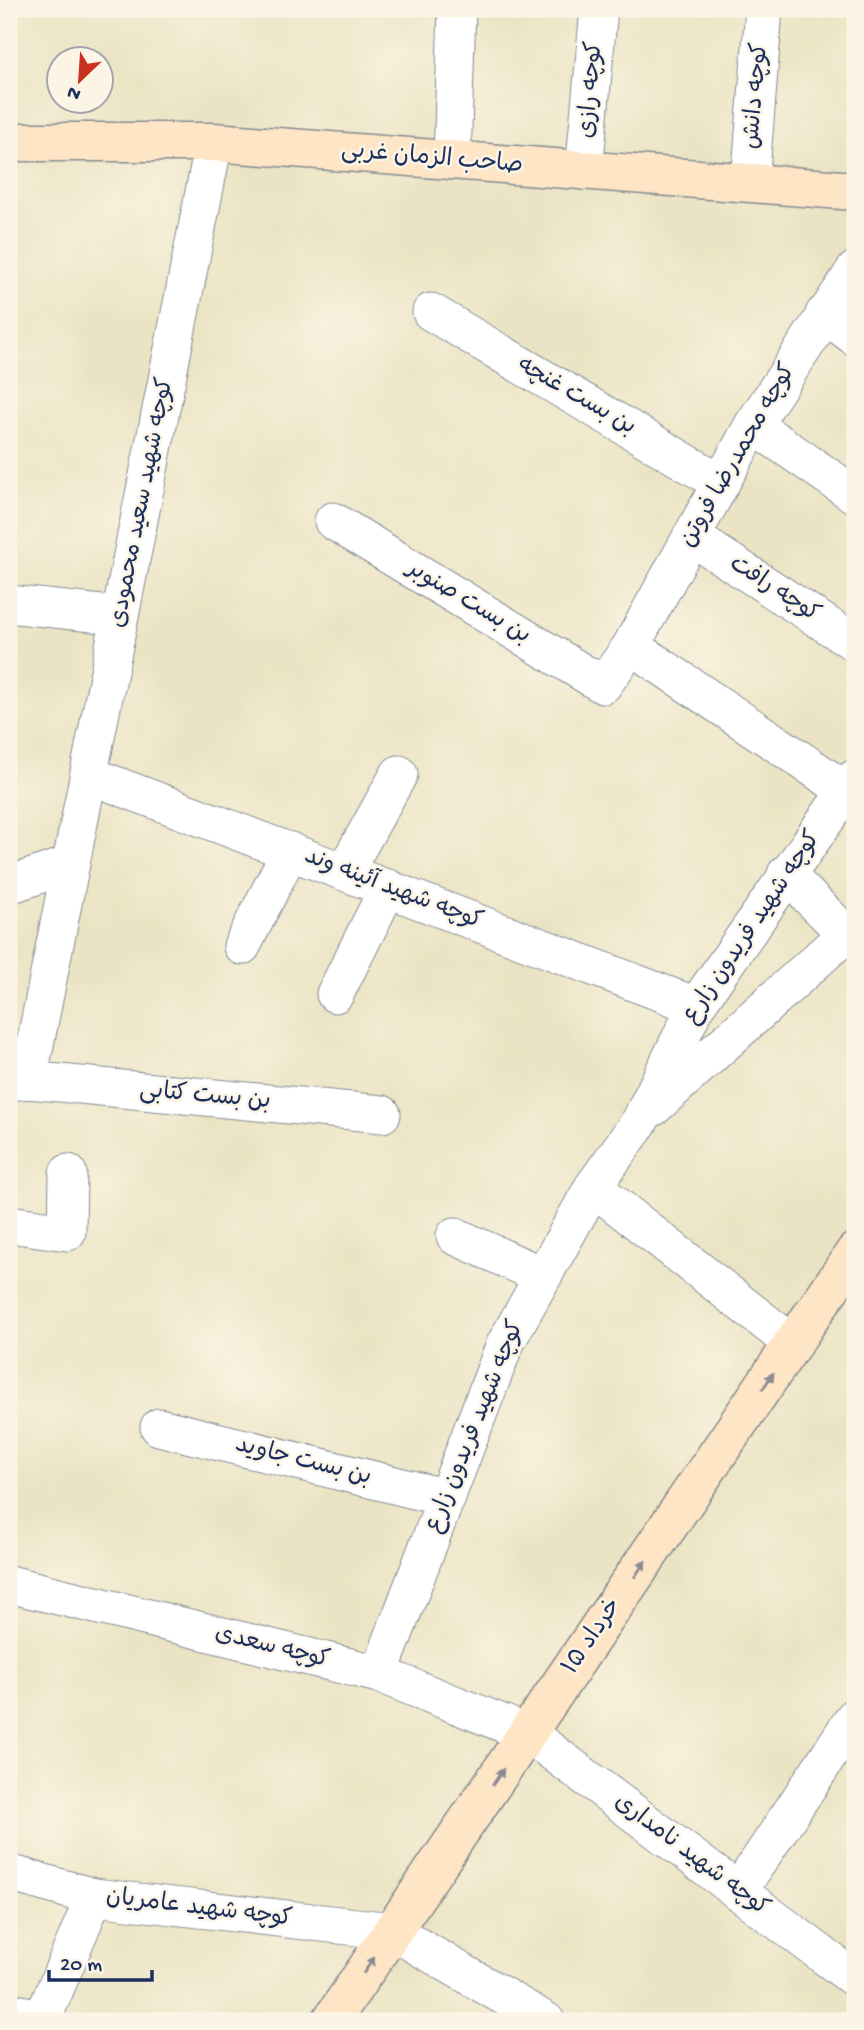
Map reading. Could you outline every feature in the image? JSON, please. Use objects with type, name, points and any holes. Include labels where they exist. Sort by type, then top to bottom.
[{"type":"main road","name":"صاحب الزمان غربی","points":[[9,142],[214,142],[855,191]]},
{"type":"main road","name":"۱۵ خرداد","points":[[331,2021],[855,1252]]},
{"type":"street","points":[[452,160],[457,9]]},
{"type":"street","name":"کوچه رازی","points":[[584,171],[599,9]]},
{"type":"street","name":"کوچه دانش","points":[[750,183],[764,9]]},
{"type":"street","name":"کوچه شهید سعید محمودی","points":[[19,1081],[71,864],[214,142]]},
{"type":"street","name":"کوچه محمدرضا فروتن","points":[[603,685],[631,646],[753,425],[855,270]]},
{"type":"street","name":"بن بست غنچه","points":[[431,312],[721,483]]},
{"type":"street","points":[[824,314],[855,337]]},
{"type":"street","points":[[753,425],[855,495]]},
{"type":"street","name":"بن بست صنوبر","points":[[333,521],[603,685]]},
{"type":"street","name":"کوچه رافت","points":[[692,537],[855,643]]},
{"type":"street","points":[[9,604],[120,616]]},
{"type":"street","points":[[631,646],[851,785]]},
{"type":"street","points":[[345,871],[399,774]]},
{"type":"street","name":"کوچه شهید آئینه وند","points":[[89,775],[696,1006]]},
{"type":"street","name":"کوچه شهید فریدون زارع","points":[[379,1674],[505,1344],[593,1187],[640,1121],[696,1006],[786,874],[851,785]]},
{"type":"street","points":[[242,946],[290,850]]},
{"type":"street","points":[[9,885],[71,864]]},
{"type":"street","points":[[786,874],[850,938]]},
{"type":"street","points":[[335,994],[388,888]]},
{"type":"street","name":"کوچه شهید فریدون زارع","points":[[640,1121],[850,938]]},
{"type":"street","name":"بن بست کتابی","points":[[19,1081],[382,1114]]},
{"type":"street","points":[[9,1224],[67,1232],[68,1173]]},
{"type":"street","points":[[593,1187],[793,1344]]},
{"type":"street","points":[[455,1236],[543,1276]]},
{"type":"street","name":"بن بست جاوید","points":[[159,1427],[446,1498]]},
{"type":"street","name":"کوچه سعدی","points":[[9,1584],[379,1674],[527,1733]]},
{"type":"street","points":[[738,1892],[855,1716]]},
{"type":"street","name":"کوچه شهید نامداری","points":[[527,1733],[855,1979]]},
{"type":"street","name":"کوچه شهید عامریان","points":[[9,1873],[94,1897],[392,1931]]},
{"type":"street","points":[[9,2012],[43,2018],[94,1897]]},
{"type":"street","points":[[392,1931],[546,2021]]}]
